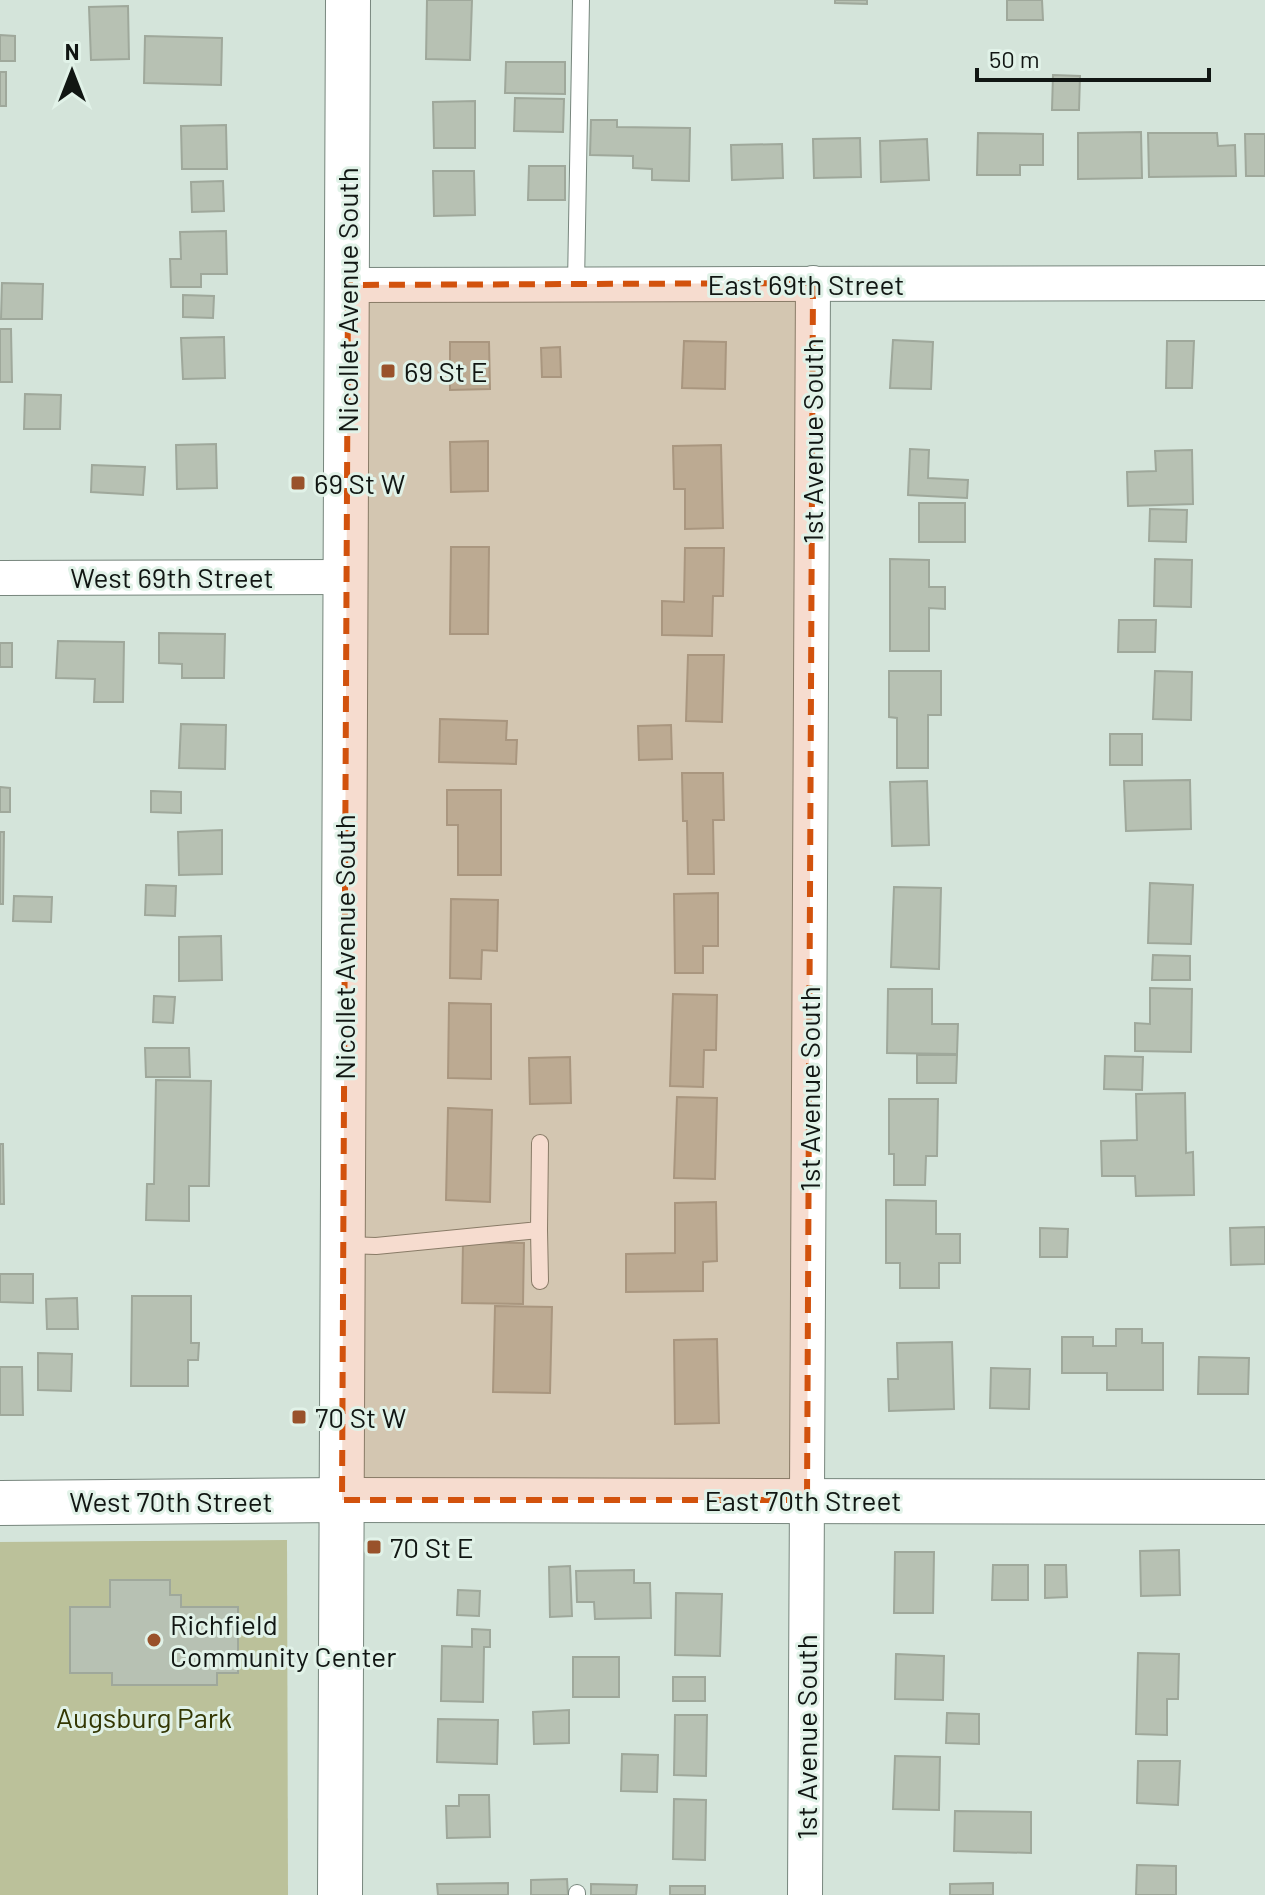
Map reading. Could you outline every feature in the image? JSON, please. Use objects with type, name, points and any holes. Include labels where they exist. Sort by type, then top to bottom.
[{"type":"main road","name":"Nicollet Avenue South","points":[[340,1895],[348,0]]},
{"type":"main road","name":"East 70th Street","points":[[342,1500],[1265,1502]]},
{"type":"main road","name":"West 70th Street","points":[[0,1503],[342,1500]]},
{"type":"street","name":"1st Avenue South","points":[[805,1895],[813,283]]},
{"type":"street","name":"East 69th Street","points":[[348,285],[1265,283]]},
{"type":"street","name":"West 69th Street","points":[[0,578],[345,577]]},
{"type":"lane","points":[[576,284],[581,0]]},
{"type":"lane","points":[[540,1143],[540,1281]]},
{"type":"lane","points":[[343,1245],[376,1246],[539,1230]]},
{"type":"highlighted area","points":[[813,283],[807,1500],[342,1500],[348,285]]},
{"type":"green space","name":"Augsburg Park","points":[[287,1540],[288,1895],[0,1895],[0,1542]]},
{"type":"building","points":[[427,0],[472,0],[470,60],[426,59]]},
{"type":"building","points":[[835,0],[867,0],[867,4],[835,3]]},
{"type":"building","points":[[1007,0],[1042,0],[1043,20],[1007,20]]},
{"type":"building","points":[[128,6],[129,59],[91,60],[89,7]]},
{"type":"building","points":[[0,35],[15,36],[15,61],[0,61]]},
{"type":"building","points":[[145,36],[222,38],[221,85],[144,83]]},
{"type":"building","points":[[506,62],[565,62],[565,94],[505,93]]},
{"type":"building","points":[[0,72],[6,72],[6,106],[0,106]]},
{"type":"building","points":[[1053,75],[1080,76],[1079,110],[1052,110]]},
{"type":"building","points":[[515,98],[564,99],[563,132],[514,131]]},
{"type":"building","points":[[475,101],[475,148],[434,148],[433,102]]},
{"type":"building","points":[[591,120],[617,120],[617,127],[690,128],[689,181],[652,180],[652,169],[633,168],[633,156],[590,155]]},
{"type":"building","points":[[226,125],[227,169],[182,169],[181,126]]},
{"type":"building","points":[[1141,132],[1142,178],[1078,179],[1078,133]]},
{"type":"building","points":[[978,133],[1043,134],[1043,165],[1020,165],[1020,175],[977,175]]},
{"type":"building","points":[[1148,133],[1217,133],[1218,146],[1235,145],[1236,176],[1149,177]]},
{"type":"building","points":[[1245,134],[1265,134],[1265,176],[1246,176]]},
{"type":"building","points":[[860,138],[861,177],[814,178],[813,139]]},
{"type":"building","points":[[927,139],[929,180],[881,182],[880,141]]},
{"type":"building","points":[[782,144],[783,178],[732,180],[731,145]]},
{"type":"building","points":[[529,166],[565,166],[565,200],[528,200]]},
{"type":"building","points":[[433,171],[474,171],[475,215],[434,216]]},
{"type":"building","points":[[223,181],[224,211],[192,212],[191,182]]},
{"type":"building","points":[[226,231],[227,274],[201,274],[201,287],[171,287],[170,259],[181,259],[180,232]]},
{"type":"building","points":[[2,283],[43,284],[42,319],[1,319]]},
{"type":"building","points":[[183,295],[214,296],[213,318],[183,317]]},
{"type":"building","points":[[0,329],[11,329],[12,382],[0,382]]},
{"type":"building","points":[[224,337],[225,378],[183,379],[181,338]]},
{"type":"building","points":[[893,340],[933,342],[931,389],[890,388]]},
{"type":"building","points":[[684,341],[726,342],[725,389],[682,388]]},
{"type":"building","points":[[1167,341],[1194,341],[1192,388],[1166,388]]},
{"type":"building","points":[[450,342],[489,342],[490,389],[450,390]]},
{"type":"building","points":[[560,347],[561,377],[542,377],[541,348]]},
{"type":"building","points":[[25,394],[61,395],[60,429],[24,429]]},
{"type":"building","points":[[488,441],[488,491],[451,492],[450,442]]},
{"type":"building","points":[[216,444],[217,488],[177,489],[176,445]]},
{"type":"building","points":[[721,445],[723,528],[685,529],[685,489],[674,489],[673,446]]},
{"type":"building","points":[[910,449],[929,450],[928,478],[968,480],[967,498],[908,495]]},
{"type":"building","points":[[1192,450],[1193,504],[1128,506],[1127,472],[1156,471],[1155,451]]},
{"type":"building","points":[[92,465],[145,467],[143,495],[91,492]]},
{"type":"building","points":[[919,503],[965,503],[965,542],[919,542]]},
{"type":"building","points":[[1150,509],[1187,510],[1186,542],[1149,541]]},
{"type":"building","points":[[451,547],[489,547],[488,634],[450,634]]},
{"type":"building","points":[[685,548],[724,548],[723,596],[713,596],[712,636],[662,635],[662,601],[684,602]]},
{"type":"building","points":[[890,559],[929,560],[929,587],[945,587],[945,609],[929,608],[929,651],[890,651]]},
{"type":"building","points":[[1155,559],[1192,560],[1191,607],[1154,606]]},
{"type":"building","points":[[1119,620],[1156,620],[1155,652],[1118,652]]},
{"type":"building","points":[[159,633],[225,634],[224,678],[182,678],[182,664],[159,663]]},
{"type":"building","points":[[58,641],[124,642],[123,702],[94,702],[95,679],[56,678]]},
{"type":"building","points":[[0,643],[12,643],[12,667],[0,667]]},
{"type":"building","points":[[688,655],[724,655],[722,722],[686,721]]},
{"type":"building","points":[[889,671],[941,671],[941,715],[928,715],[928,768],[897,768],[897,718],[889,717]]},
{"type":"building","points":[[1155,671],[1192,672],[1191,720],[1153,719]]},
{"type":"building","points":[[440,719],[507,721],[506,740],[517,740],[516,764],[439,762]]},
{"type":"building","points":[[181,724],[226,725],[225,769],[179,768]]},
{"type":"building","points":[[671,725],[672,759],[639,760],[638,726]]},
{"type":"building","points":[[1110,734],[1142,734],[1142,765],[1110,765]]},
{"type":"building","points":[[682,773],[723,773],[724,820],[713,820],[714,874],[688,874]]},
{"type":"building","points":[[1190,780],[1191,829],[1126,831],[1124,781]]},
{"type":"building","points":[[927,781],[929,845],[892,846],[890,782]]},
{"type":"building","points":[[0,787],[10,788],[10,812],[0,812]]},
{"type":"building","points":[[447,790],[501,790],[501,875],[458,875],[458,825],[447,825]]},
{"type":"building","points":[[151,791],[181,792],[181,813],[151,812]]},
{"type":"building","points":[[222,830],[222,874],[179,875],[178,832]]},
{"type":"building","points":[[0,832],[4,832],[3,904],[0,904]]},
{"type":"building","points":[[1150,883],[1193,885],[1191,944],[1148,943]]},
{"type":"building","points":[[146,885],[176,886],[175,916],[145,915]]},
{"type":"building","points":[[894,887],[941,888],[939,969],[891,967]]},
{"type":"building","points":[[718,893],[718,946],[703,946],[703,973],[675,973],[674,894]]},
{"type":"building","points":[[14,896],[52,897],[51,922],[13,921]]},
{"type":"building","points":[[451,899],[498,900],[497,951],[482,950],[481,979],[450,978]]},
{"type":"building","points":[[221,936],[222,980],[179,981],[179,937]]},
{"type":"building","points":[[1153,955],[1190,956],[1190,980],[1152,980]]},
{"type":"building","points":[[1150,988],[1192,989],[1191,1052],[1135,1051],[1135,1023],[1150,1024]]},
{"type":"building","points":[[888,989],[932,989],[932,1024],[958,1024],[957,1054],[887,1053]]},
{"type":"building","points":[[673,994],[717,995],[716,1050],[704,1050],[703,1087],[670,1086]]},
{"type":"building","points":[[154,996],[175,997],[173,1023],[153,1022]]},
{"type":"building","points":[[449,1003],[491,1004],[491,1079],[448,1078]]},
{"type":"building","points":[[145,1048],[189,1048],[190,1077],[146,1077]]},
{"type":"building","points":[[917,1055],[957,1055],[956,1083],[917,1083]]},
{"type":"building","points":[[1105,1056],[1143,1057],[1142,1090],[1104,1089]]},
{"type":"building","points":[[570,1057],[571,1103],[530,1104],[529,1058]]},
{"type":"building","points":[[156,1080],[211,1081],[209,1186],[189,1186],[189,1221],[146,1220],[147,1184],[154,1184]]},
{"type":"building","points":[[1185,1093],[1186,1153],[1193,1152],[1194,1195],[1136,1196],[1135,1176],[1102,1176],[1101,1141],[1137,1140],[1136,1094]]},
{"type":"building","points":[[677,1097],[717,1098],[715,1179],[674,1178]]},
{"type":"building","points":[[889,1099],[938,1099],[937,1156],[926,1156],[925,1185],[894,1185],[894,1154],[889,1154]]},
{"type":"building","points":[[448,1108],[492,1110],[490,1202],[446,1200]]},
{"type":"building","points":[[0,1144],[3,1144],[4,1204],[0,1204]]},
{"type":"building","points":[[886,1200],[936,1201],[936,1234],[960,1234],[960,1263],[939,1263],[939,1288],[900,1288],[900,1263],[886,1263]]},
{"type":"building","points":[[716,1202],[717,1261],[703,1262],[703,1291],[626,1292],[626,1254],[675,1253],[675,1203]]},
{"type":"building","points":[[1265,1227],[1265,1264],[1231,1265],[1230,1228]]},
{"type":"building","points":[[1040,1228],[1068,1229],[1067,1257],[1040,1257]]},
{"type":"building","points":[[463,1242],[524,1243],[523,1304],[462,1303]]},
{"type":"building","points":[[0,1274],[33,1274],[33,1303],[0,1302]]},
{"type":"building","points":[[132,1296],[191,1296],[191,1343],[199,1343],[198,1360],[188,1360],[188,1386],[131,1386]]},
{"type":"building","points":[[77,1298],[78,1329],[47,1329],[46,1299]]},
{"type":"building","points":[[495,1306],[552,1307],[550,1393],[493,1392]]},
{"type":"building","points":[[1116,1329],[1142,1329],[1142,1343],[1163,1343],[1163,1390],[1107,1390],[1107,1373],[1062,1373],[1062,1337],[1093,1337],[1093,1346],[1116,1346]]},
{"type":"building","points":[[717,1339],[719,1423],[675,1424],[674,1340]]},
{"type":"building","points":[[952,1342],[954,1409],[889,1411],[888,1379],[898,1379],[897,1343]]},
{"type":"building","points":[[38,1353],[72,1354],[71,1391],[38,1390]]},
{"type":"building","points":[[1199,1357],[1249,1358],[1248,1394],[1198,1394]]},
{"type":"building","points":[[0,1367],[22,1367],[23,1415],[0,1415]]},
{"type":"building","points":[[991,1368],[1030,1369],[1029,1409],[990,1408]]},
{"type":"building","points":[[1179,1550],[1180,1595],[1141,1596],[1140,1551]]},
{"type":"building","points":[[895,1552],[934,1552],[933,1613],[894,1613]]},
{"type":"building","points":[[993,1565],[1028,1565],[1028,1600],[992,1600]]},
{"type":"building","points":[[1045,1565],[1066,1565],[1067,1597],[1045,1598]]},
{"type":"building","points":[[570,1566],[572,1616],[550,1617],[549,1567]]},
{"type":"building","points":[[634,1570],[634,1583],[650,1583],[651,1618],[595,1619],[594,1602],[577,1602],[576,1571]]},
{"type":"building","name":"Richfield Community Center","points":[[110,1580],[170,1580],[170,1595],[181,1595],[181,1607],[238,1607],[238,1673],[217,1673],[217,1685],[112,1685],[112,1673],[70,1673],[70,1607],[110,1607]]},
{"type":"building","points":[[458,1590],[480,1591],[479,1616],[457,1615]]},
{"type":"building","points":[[676,1593],[722,1594],[720,1656],[675,1655]]},
{"type":"building","points":[[472,1629],[490,1630],[490,1647],[484,1647],[483,1702],[441,1701],[442,1646],[472,1647]]},
{"type":"building","points":[[1138,1653],[1179,1654],[1178,1699],[1167,1699],[1167,1735],[1136,1734]]},
{"type":"building","points":[[896,1654],[944,1656],[943,1700],[895,1699]]},
{"type":"building","points":[[573,1657],[619,1657],[619,1697],[573,1697]]},
{"type":"building","points":[[673,1677],[705,1677],[705,1701],[673,1701]]},
{"type":"building","points":[[569,1710],[569,1743],[534,1744],[533,1712]]},
{"type":"building","points":[[947,1713],[979,1714],[979,1744],[946,1743]]},
{"type":"building","points":[[675,1715],[707,1715],[706,1776],[674,1775]]},
{"type":"building","points":[[438,1719],[498,1720],[497,1764],[437,1762]]},
{"type":"building","points":[[622,1754],[658,1755],[657,1792],[621,1791]]},
{"type":"building","points":[[895,1756],[940,1757],[939,1810],[893,1809]]},
{"type":"building","points":[[1138,1761],[1180,1761],[1178,1805],[1137,1803]]},
{"type":"building","points":[[459,1795],[489,1795],[490,1837],[447,1838],[446,1806],[459,1806]]},
{"type":"building","points":[[674,1799],[706,1800],[705,1860],[673,1859]]},
{"type":"building","points":[[955,1811],[1031,1812],[1031,1853],[954,1851]]},
{"type":"building","points":[[1137,1865],[1176,1866],[1176,1895],[1136,1895]]},
{"type":"building","points":[[567,1879],[568,1895],[531,1895],[531,1880]]},
{"type":"building","points":[[508,1883],[508,1895],[438,1895],[437,1884]]},
{"type":"building","points":[[993,1883],[993,1895],[950,1895],[950,1884]]},
{"type":"building","points":[[591,1884],[637,1885],[636,1895],[591,1895]]},
{"type":"building","points":[[670,1886],[705,1886],[705,1895],[670,1895]]},
{"type":"place","name":"69 St E","points":[[388,371]]},
{"type":"place","name":"69 St W","points":[[298,483]]},
{"type":"place","name":"70 St W","points":[[299,1417]]},
{"type":"place","name":"70 St E","points":[[374,1547]]},
{"type":"place","name":"Richfield Community Center","points":[[154,1640]]}]
